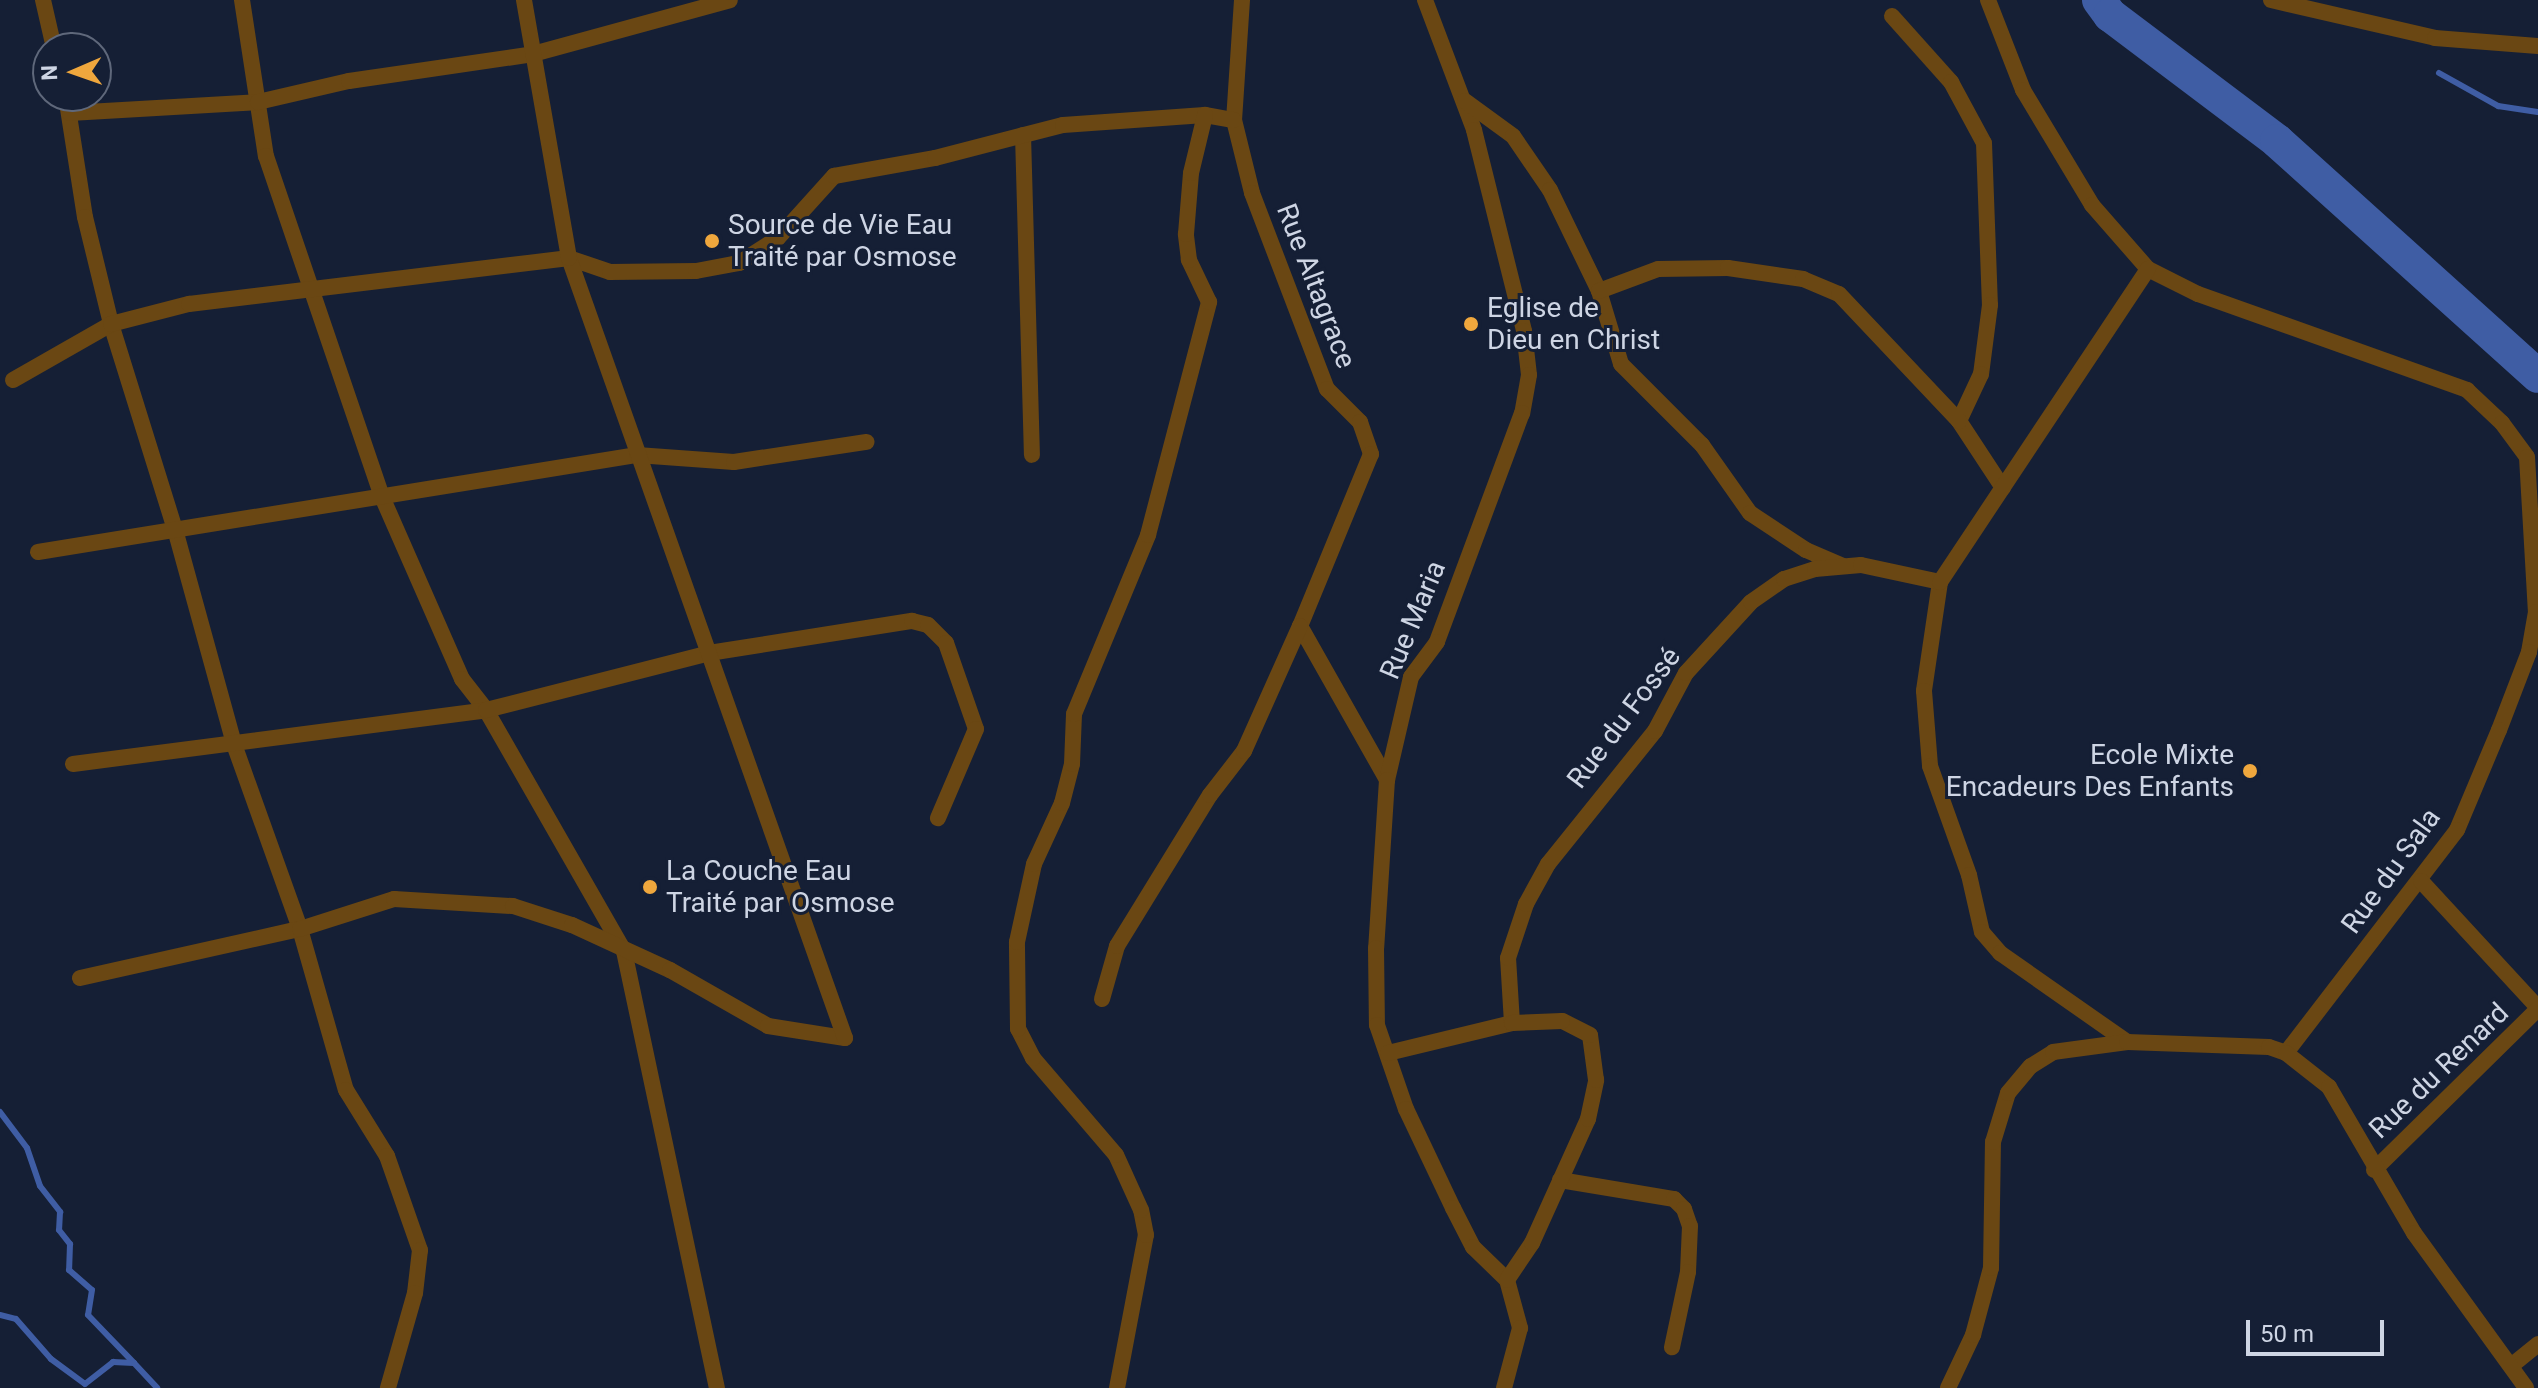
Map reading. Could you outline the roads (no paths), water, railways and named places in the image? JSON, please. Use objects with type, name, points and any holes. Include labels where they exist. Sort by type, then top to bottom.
[{"type":"street","points":[[43,0],[50,32]]},
{"type":"street","points":[[242,0],[266,156],[309,290],[383,499],[462,679],[486,710],[624,951],[717,1388]]},
{"type":"street","points":[[80,978],[300,929],[394,899],[498,905],[572,925],[670,970],[768,1026],[845,1038],[569,258],[524,0]]},
{"type":"street","points":[[388,1388],[415,1293],[420,1250],[387,1156],[346,1090],[300,929],[235,747],[176,533],[111,324],[85,217],[70,113],[258,102],[349,81],[533,54],[730,0]]},
{"type":"street","name":"Rue Altagrace","points":[[1102,999],[1117,946],[1210,795],[1244,751],[1371,454],[1360,422],[1327,389],[1252,193],[1234,120],[1242,0]]},
{"type":"street","name":"Rue Maria","points":[[1425,0],[1465,101],[1524,331],[1526,398],[1437,642],[1411,677],[1387,780],[1376,948],[1377,1025],[1406,1109],[1466,1234],[1507,1280],[1520,1328],[1504,1388]]},
{"type":"street","points":[[1988,0],[2023,90],[2092,205],[2148,269],[1940,582],[1924,691],[1930,766],[1969,875],[1982,932],[2000,953],[2127,1042]]},
{"type":"street","points":[[2271,0],[2435,38],[2538,46]]},
{"type":"street","points":[[1892,16],[1944,73],[1984,143],[1990,305],[1981,374],[1959,421]]},
{"type":"street","points":[[1465,101],[1513,136],[1550,190],[1599,291],[1621,364],[1702,445],[1750,513],[1806,550],[1845,567]]},
{"type":"street","points":[[1117,1388],[1146,1235],[1141,1210],[1116,1155],[1033,1058],[1018,1029],[1017,942],[1034,864],[1066,790],[1074,714],[1148,535],[1209,302],[1189,260],[1186,234],[1191,173],[1205,115]]},
{"type":"street","points":[[13,380],[111,324],[189,304],[569,258],[610,272],[696,271],[739,263],[778,238],[834,176],[1063,125],[1205,115],[1234,120]]},
{"type":"street","points":[[1023,135],[1032,455]]},
{"type":"street","points":[[1599,291],[1658,269],[1728,268],[1803,279],[1839,294],[1959,421],[2003,488]]},
{"type":"street","name":"Rue du Sala","points":[[2148,269],[2212,300],[2467,390],[2502,423],[2527,457],[2537,612],[2529,652],[2457,830],[2421,881],[2286,1053]]},
{"type":"street","points":[[38,552],[176,533],[286,510],[383,499],[637,455],[734,462],[866,442]]},
{"type":"street","name":"Rue du Fossé","points":[[1512,1023],[1508,958],[1526,904],[1604,787],[1655,731],[1686,673],[1751,602],[1784,579],[1861,565],[1940,582]]},
{"type":"street","points":[[73,764],[235,747],[486,710],[709,653],[912,621],[928,625],[946,643],[976,729],[977,738],[938,818]]},
{"type":"street","points":[[1300,626],[1387,780]]},
{"type":"street","points":[[2421,881],[2538,1008]]},
{"type":"street","name":"Rue du Renard","points":[[2374,1170],[2538,1008]]},
{"type":"street","points":[[1388,1053],[1512,1023],[1562,1021],[1590,1035],[1596,1080],[1588,1119],[1532,1243],[1507,1280]]},
{"type":"street","points":[[1948,1388],[1973,1335],[1991,1268],[1993,1142],[2008,1093],[2031,1066],[2053,1052],[2127,1042],[2269,1047],[2286,1053],[2329,1087],[2374,1170],[2526,1388]]},
{"type":"street","points":[[1560,1180],[1674,1199],[1684,1209],[1690,1226],[1690,1251],[1672,1347]]},
{"type":"street","points":[[2511,1366],[2538,1344]]},
{"type":"waterway","points":[[2099,0],[2110,15],[2277,141],[2538,376]]},
{"type":"waterway","points":[[2439,73],[2498,106],[2538,112]]},
{"type":"waterway","points":[[0,1112],[27,1148],[40,1186],[60,1212],[59,1230],[70,1244],[69,1270],[92,1290],[88,1315],[134,1363]]},
{"type":"waterway","points":[[0,1315],[16,1319],[51,1359],[85,1384],[113,1362],[134,1363],[157,1388]]},
{"type":"place","name":"Source de Vie Eau Traité par Osmose","points":[[712,241]]},
{"type":"place","name":"Eglise de Dieu en Christ","points":[[1471,324]]},
{"type":"place","name":"Ecole Mixte Encadeurs Des Enfants","points":[[2250,771]]},
{"type":"place","name":"La Couche Eau Traité par Osmose","points":[[650,887]]}]
